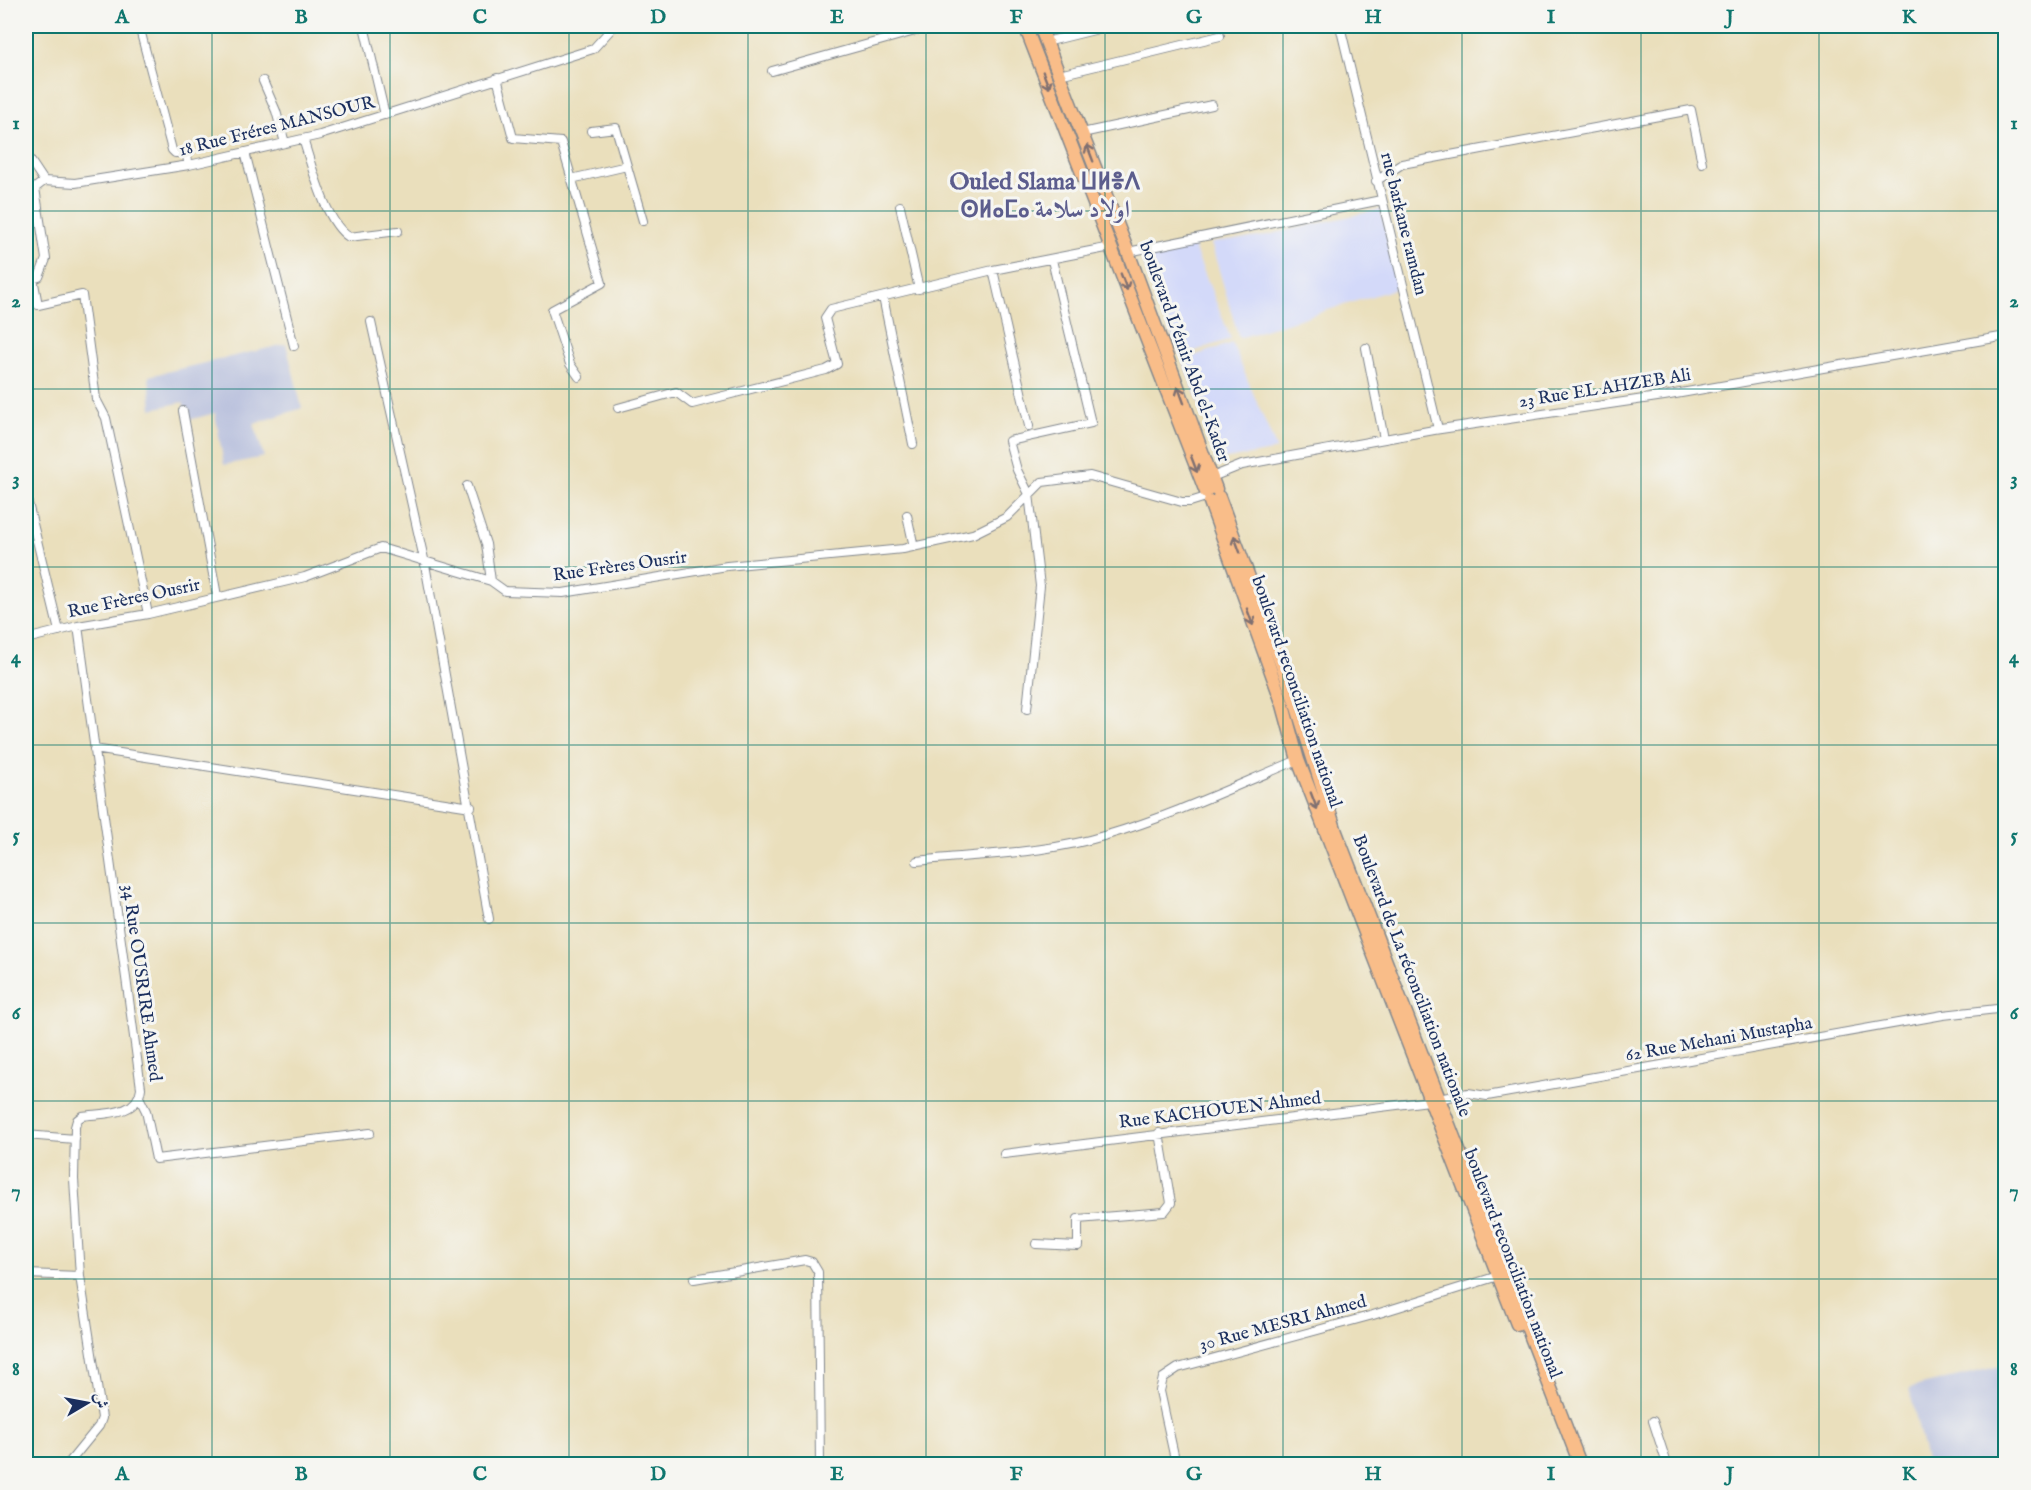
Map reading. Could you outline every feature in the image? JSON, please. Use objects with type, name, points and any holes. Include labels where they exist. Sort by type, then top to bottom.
[{"type":"highway","points":[[1025,26],[1111,247],[1211,492]]},
{"type":"highway","name":"boulevard L'émir Abd el-Kader","points":[[1040,26],[1128,252],[1211,492]]},
{"type":"highway","name":"boulevard reconciliation national","points":[[1211,492],[1283,705],[1298,760],[1434,1099],[1498,1276],[1571,1464]]},
{"type":"highway","name":"Boulevard de La réconciliation nationale","points":[[1211,492],[1295,700],[1336,831],[1434,1099],[1580,1464]]},
{"type":"street","points":[[139,26],[172,150],[175,153],[186,153],[189,165]]},
{"type":"street","points":[[364,26],[386,115]]},
{"type":"street","name":"18 Rue Fréres MANSOUR","points":[[44,182],[75,183],[189,165],[303,139],[592,49],[614,26]]},
{"type":"street","points":[[772,71],[933,26]]},
{"type":"street","points":[[1047,42],[1110,26]]},
{"type":"street","name":"rue barkane ramdan","points":[[1340,26],[1438,429]]},
{"type":"street","points":[[1059,75],[1220,36]]},
{"type":"street","points":[[496,78],[513,138],[561,142],[602,283],[552,310],[570,364],[579,377]]},
{"type":"street","points":[[263,81],[276,111],[285,143]]},
{"type":"street","points":[[1082,133],[1212,105]]},
{"type":"street","points":[[1376,181],[1402,164],[1691,110],[1702,164]]},
{"type":"street","points":[[591,131],[616,129],[643,221]]},
{"type":"street","points":[[303,139],[322,197],[342,233],[349,237],[398,231]]},
{"type":"street","points":[[245,152],[294,346]]},
{"type":"street","points":[[26,154],[44,182],[35,188],[46,259],[39,277],[29,279],[38,305],[82,296],[96,399],[106,418],[148,614]]},
{"type":"street","points":[[571,179],[627,166]]},
{"type":"street","points":[[1128,252],[1381,200]]},
{"type":"street","points":[[900,206],[919,289]]},
{"type":"street","points":[[618,408],[676,392],[692,404],[826,370],[837,364],[825,318],[831,309],[993,270],[1111,247]]},
{"type":"street","points":[[1028,709],[1040,586],[1029,494],[1017,470],[1009,441],[1091,423],[1052,260]]},
{"type":"street","points":[[993,270],[1029,426]]},
{"type":"street","points":[[883,297],[913,444]]},
{"type":"street","points":[[371,322],[424,560],[471,807],[489,919]]},
{"type":"street","name":"23 Rue EL AHZEB Ali","points":[[1211,492],[1242,465],[1438,429],[1664,396],[2006,336]]},
{"type":"street","points":[[1366,348],[1384,439]]},
{"type":"street","points":[[183,411],[217,596]]},
{"type":"street","name":"Rue Frères Ousrir","points":[[26,639],[78,626],[148,614],[305,577],[381,548],[491,581],[505,591],[563,593],[727,566],[914,547],[973,534],[1007,517],[1042,482],[1090,477],[1182,502],[1190,502],[1211,492]]},
{"type":"street","points":[[466,486],[486,544],[491,581]]},
{"type":"street","points":[[26,495],[59,630]]},
{"type":"street","points":[[907,515],[914,547]]},
{"type":"street","name":"34 Rue OUSRIRE Ahmed","points":[[68,1464],[99,1426],[102,1418],[80,1276],[75,1127],[77,1120],[82,1116],[130,1109],[140,1099],[141,1088],[78,626]]},
{"type":"street","points":[[94,749],[471,807]]},
{"type":"street","points":[[916,861],[1046,849],[1106,836],[1165,815],[1298,760]]},
{"type":"street","name":"62 Rue Mehani Mustapha","points":[[1434,1099],[1468,1093],[1487,1096],[1943,1015],[2006,1008]]},
{"type":"street","points":[[140,1099],[146,1111],[156,1159],[370,1133]]},
{"type":"street","name":"Rue KACHOUEN Ahmed","points":[[1004,1155],[1434,1099]]},
{"type":"street","points":[[1036,1244],[1078,1246],[1078,1220],[1164,1212],[1172,1203],[1159,1134]]},
{"type":"street","points":[[26,1135],[75,1139]]},
{"type":"street","points":[[694,1279],[805,1260],[812,1262],[818,1272],[820,1464]]},
{"type":"street","points":[[26,1274],[80,1276]]},
{"type":"street","name":"30 Rue MESRI Ahmed","points":[[1176,1464],[1160,1391],[1163,1378],[1178,1368],[1373,1315],[1498,1276]]},
{"type":"street","points":[[1653,1421],[1667,1464]]},
{"type":"shaded area","points":[[1381,209],[1398,288],[1239,338],[1211,243],[1259,237]]},
{"type":"shaded area","points":[[1193,245],[1231,339],[1180,356],[1140,255]]},
{"type":"shaded area","points":[[1232,343],[1277,450],[1221,460],[1182,360]]},
{"type":"shaded area","points":[[286,344],[302,408],[254,424],[264,457],[224,465],[215,413],[189,420],[183,402],[152,409],[149,376]]},
{"type":"shaded area","points":[[2005,1365],[2005,1461],[1992,1464],[1927,1464],[1909,1388]]},
{"type":"district","name":"Ouled Slama ⵡⵍⴻⴷ ⵙⵍⴰⵎⴰ اولاد سلامة","points":[[1045,196]]}]
